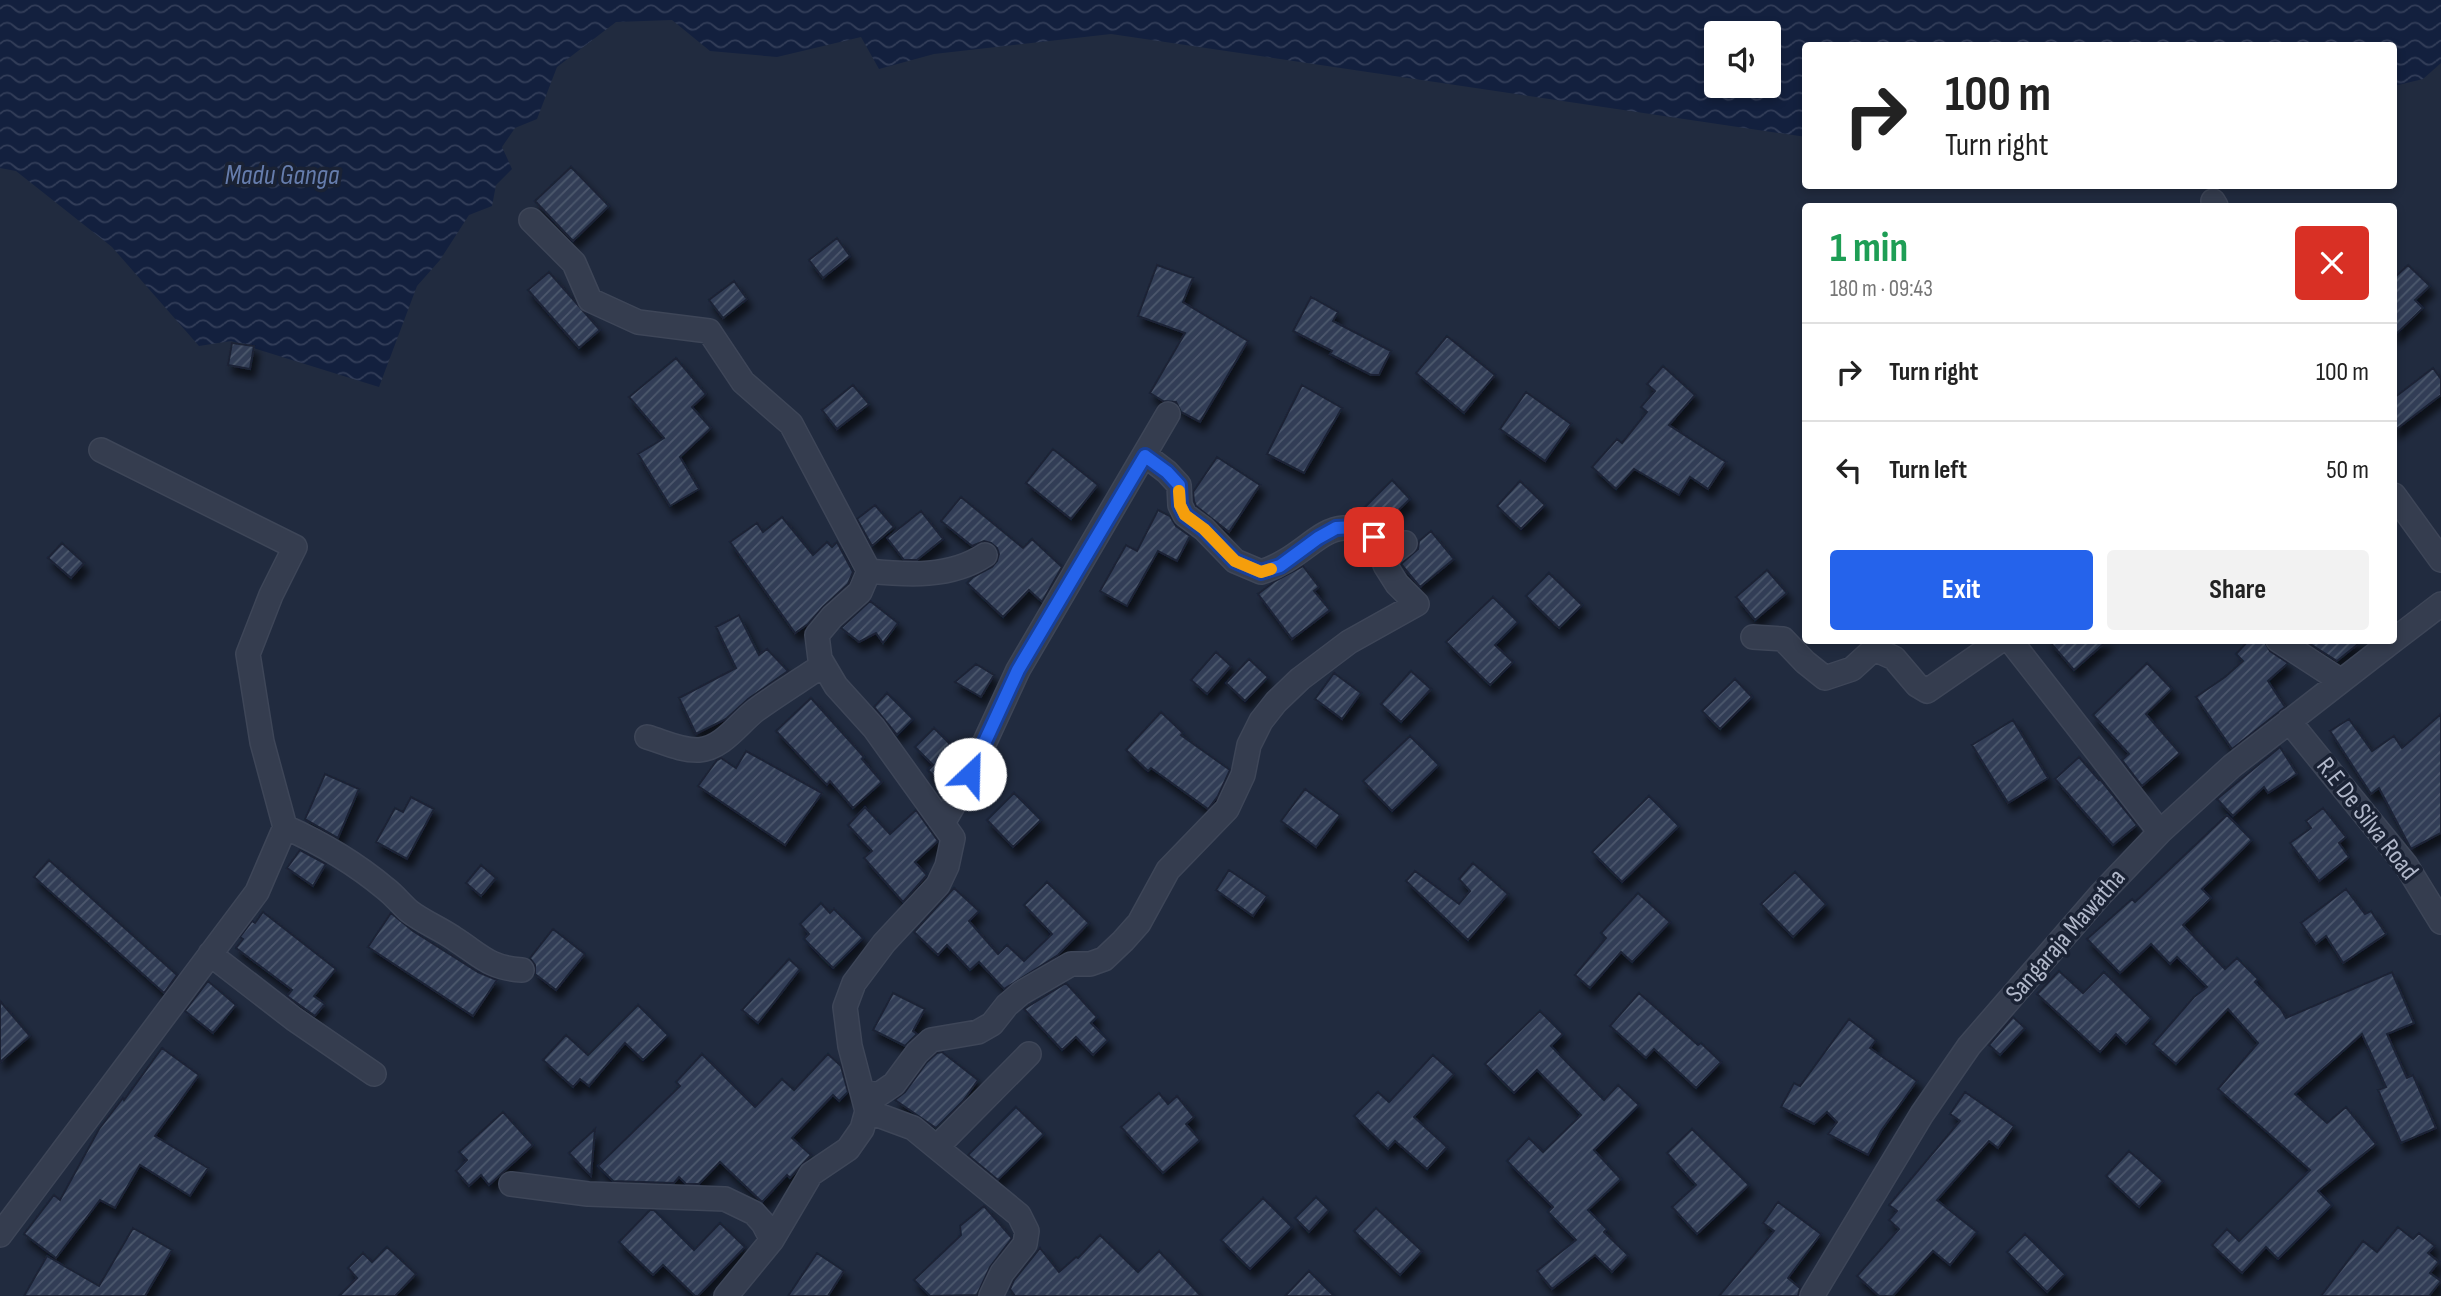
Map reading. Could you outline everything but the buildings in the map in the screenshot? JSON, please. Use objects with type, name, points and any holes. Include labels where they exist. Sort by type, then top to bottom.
[{"type":"street","points":[[531,220],[574,263],[590,300],[638,322],[709,331],[743,382],[791,424],[869,571]]},
{"type":"street","points":[[943,823],[964,787],[1018,670],[1168,414]]},
{"type":"street","points":[[0,1235],[257,892],[285,827],[261,742],[248,654],[271,595],[295,547],[101,450]]},
{"type":"street","points":[[865,1101],[894,1084],[917,1053],[931,1040],[978,1032],[992,1024],[1021,993],[1072,964],[1090,964],[1104,959],[1139,922],[1168,870],[1227,809],[1243,775],[1249,745],[1261,721],[1276,702],[1300,679],[1349,642],[1417,604],[1397,584],[1385,565],[1398,548],[1355,527],[1336,528],[1280,566],[1261,572],[1235,561],[1204,529],[1185,515],[1180,505],[1179,485],[1167,472],[1145,456]]},
{"type":"street","points":[[2397,499],[2441,560]]},
{"type":"street","points":[[869,571],[901,574],[941,572],[959,569],[985,555]]},
{"type":"street","points":[[726,1296],[772,1240],[811,1174],[848,1149],[862,1129],[865,1101],[850,1045],[845,1007],[854,984],[884,943],[938,885],[947,866],[953,838],[874,727],[836,686],[820,659],[817,635],[832,617],[860,592],[869,571]]},
{"type":"street","name":"Sangaraja Mawatha","points":[[2397,638],[2441,604]]},
{"type":"street","points":[[1753,637],[1783,639],[1805,663],[1825,678],[1853,669],[1874,649],[1894,658],[1917,685],[1927,691],[1995,644]]},
{"type":"street","points":[[2013,644],[2160,832]]},
{"type":"street","points":[[2284,644],[2341,681]]},
{"type":"street","name":"Sangaraja Mawatha","points":[[1812,1296],[1922,1114],[1969,1046],[2101,894],[2160,832],[2232,766],[2389,644]]},
{"type":"street","points":[[647,737],[685,749],[701,750],[711,747],[723,740],[752,713],[823,665]]},
{"type":"street","name":"R.E De Silva Road","points":[[2289,720],[2406,865],[2441,922]]},
{"type":"street","points":[[285,827],[318,842],[345,859],[386,889],[411,912],[458,940],[491,965],[522,970]]},
{"type":"street","points":[[210,954],[294,1019],[374,1074]]},
{"type":"street","points":[[937,1147],[1029,1054]]},
{"type":"street","points":[[865,1101],[913,1128],[1018,1215],[1027,1231],[1025,1244],[1002,1273],[991,1296]]},
{"type":"street","points":[[511,1184],[588,1194],[724,1199],[754,1213],[772,1240]]},
{"type":"water","name":"Madu Ganga","points":[[0,0],[2441,0],[2441,63],[2423,79],[2397,85],[2397,42],[1802,42],[1802,136],[1111,34],[934,54],[879,69],[861,37],[777,57],[710,51],[672,20],[616,22],[557,67],[537,119],[515,128],[502,147],[512,169],[496,185],[492,206],[469,215],[440,260],[417,286],[379,387],[231,341],[199,346],[112,247],[16,171],[0,168]]},
{"type":"slow traffic","points":[[1179,491],[1180,505],[1185,515],[1204,529],[1235,561],[1261,572],[1271,569]]},
{"type":"route","points":[[970,774],[1018,670],[1145,456],[1167,472],[1179,485],[1180,505],[1185,515],[1204,529],[1235,561],[1261,572],[1280,566],[1336,528],[1355,527],[1374,537]]}]
